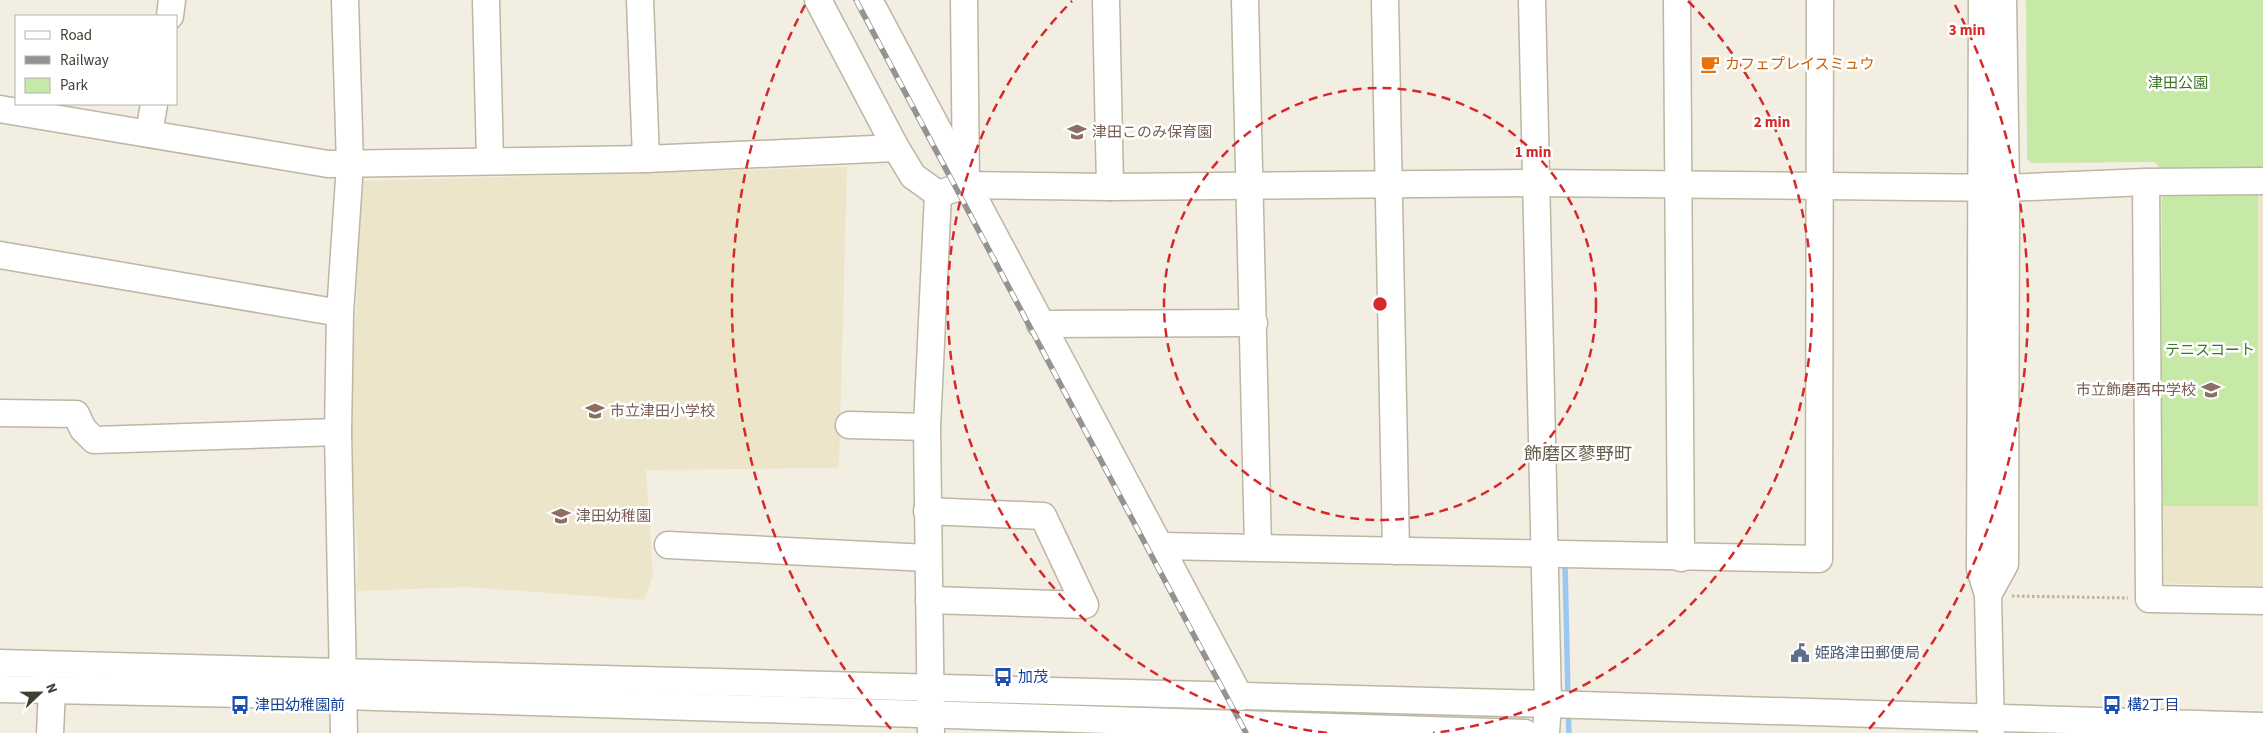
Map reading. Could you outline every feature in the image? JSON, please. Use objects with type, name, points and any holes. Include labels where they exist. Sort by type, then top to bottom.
[{"type":"street","points":[[170,15],[172,0]]},
{"type":"street","points":[[344,733],[338,432],[340,313],[350,164],[345,0]]},
{"type":"street","points":[[486,0],[490,161]]},
{"type":"street","points":[[640,0],[646,159]]},
{"type":"street","points":[[818,0],[896,148],[913,176],[938,194]]},
{"type":"street","points":[[868,0],[1240,697]]},
{"type":"street","points":[[964,0],[966,185]]},
{"type":"street","points":[[1106,0],[1110,187]]},
{"type":"street","points":[[1245,0],[1258,547]]},
{"type":"street","points":[[1385,0],[1396,551]]},
{"type":"street","points":[[1532,0],[1543,555],[1548,704],[1546,733]]},
{"type":"street","points":[[1677,0],[1681,558]]},
{"type":"street","points":[[1160,546],[1819,560],[1820,0]]},
{"type":"street","points":[[1982,0],[1994,187]]},
{"type":"street","points":[[1990,725],[1988,595],[1980,568],[2003,0]]},
{"type":"street","points":[[149,134],[154,105]]},
{"type":"street","points":[[0,108],[328,164],[646,159],[896,148]]},
{"type":"street","points":[[938,194],[966,185],[1110,187],[1536,183],[1994,187],[2146,182],[2263,181]]},
{"type":"street","points":[[2146,182],[2149,599],[2263,601]]},
{"type":"street","points":[[930,723],[928,687],[927,427],[938,194]]},
{"type":"street","points":[[0,255],[340,313]]},
{"type":"street","points":[[1040,324],[1254,323]]},
{"type":"street","points":[[0,413],[76,414],[83,428],[94,440],[338,432]]},
{"type":"street","points":[[849,425],[927,427]]},
{"type":"street","points":[[927,511],[1043,516],[1085,606],[929,600]]},
{"type":"street","points":[[668,545],[928,558]]},
{"type":"street","points":[[0,663],[930,723],[1525,733]]},
{"type":"street","points":[[0,689],[52,690],[343,684],[928,687],[1548,704],[1990,725],[2263,726]]},
{"type":"street","points":[[50,733],[52,690]]},
{"type":"path","points":[[1988,595],[2149,599]]},
{"type":"shaded area","name":"市立津田小学校","points":[[847,167],[839,466],[835,468],[646,470],[653,576],[644,600],[466,587],[356,591],[358,558],[352,472],[349,356],[356,317],[361,181]]},
{"type":"shaded area","name":"テニスコート","points":[[2263,189],[2263,586],[2158,583],[2158,197],[2166,190]]},
{"type":"green space","name":"津田公園","points":[[2026,0],[2263,0],[2263,174],[2164,174],[2155,162],[2032,163],[2027,159]]},
{"type":"green space","name":"テニスコート","points":[[2162,194],[2258,195],[2258,506],[2162,506]]},
{"type":"waterway","points":[[1565,565],[1568,697]]},
{"type":"waterway","points":[[1568,712],[1569,733]]},
{"type":"railway","points":[[856,0],[1246,733]]},
{"type":"place","name":"カフェプレイスミュウ","points":[[1710,64]]},
{"type":"place","name":"津田このみ保育園","points":[[1077,132]]},
{"type":"place","name":"市立飾磨西中学校","points":[[2211,390]]},
{"type":"place","name":"市立津田小学校","points":[[595,411]]},
{"type":"place","name":"津田幼稚園","points":[[561,516]]},
{"type":"place","name":"姫路津田郵便局","points":[[1800,653]]},
{"type":"place","name":"加茂","points":[[1003,677]]},
{"type":"place","name":"津田幼稚園前","points":[[240,705]]},
{"type":"place","name":"構2丁目","points":[[2112,705]]},
{"type":"district","name":"飾磨区蓼野町","points":[[1578,454]]}]
